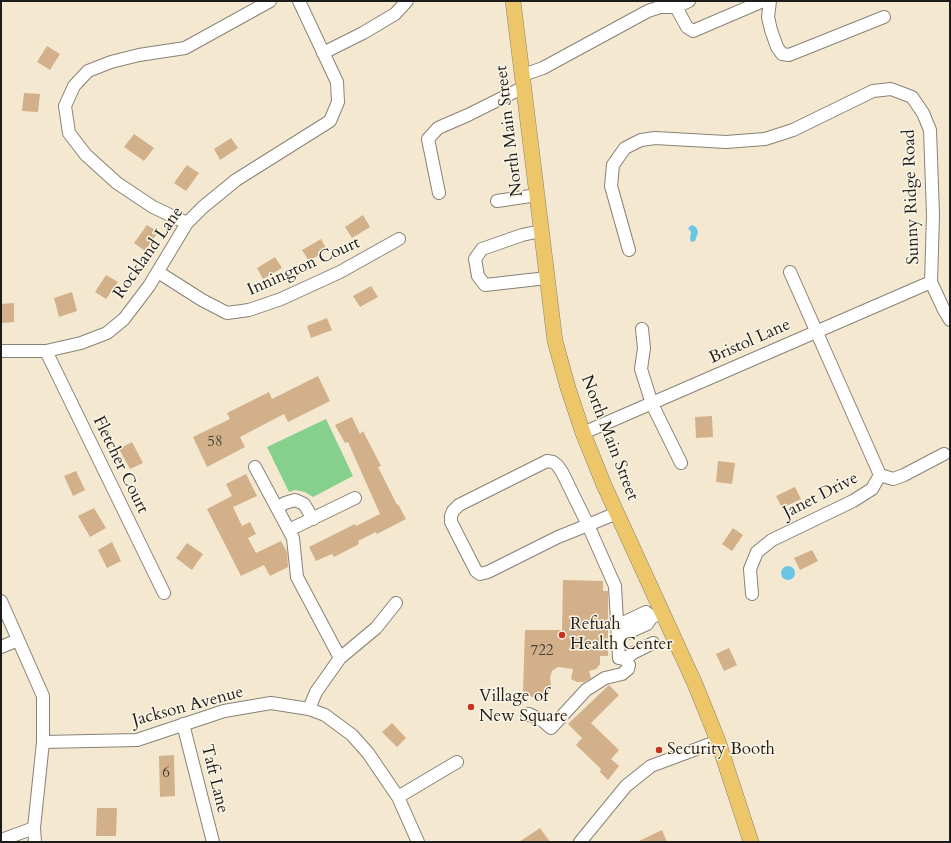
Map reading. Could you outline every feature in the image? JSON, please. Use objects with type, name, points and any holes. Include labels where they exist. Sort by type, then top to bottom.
[{"type":"main road","name":"North Main Street","points":[[513,1],[555,341],[568,388],[583,433],[617,513],[657,615],[695,684],[718,741],[751,842]]},
{"type":"street","points":[[187,223],[153,207],[117,183],[86,155],[69,133],[65,106],[74,86],[88,70],[139,55],[185,48],[270,1]]},
{"type":"street","name":"Rockland Lane","points":[[1,351],[46,352],[81,343],[107,333],[124,319],[149,286],[187,223],[203,207],[236,180],[330,121],[338,102],[337,82],[299,1]]},
{"type":"street","points":[[323,53],[363,33],[395,14],[407,1]]},
{"type":"street","points":[[439,193],[428,139],[438,128],[468,115],[544,68],[648,11],[660,7],[676,7],[689,1]]},
{"type":"street","points":[[676,7],[682,20],[687,27],[693,31],[763,1]]},
{"type":"street","points":[[770,1],[768,17],[771,30],[777,47],[782,54],[789,55],[884,17]]},
{"type":"street","name":"Sunny Ridge Road","points":[[629,250],[611,186],[613,165],[625,148],[641,140],[655,138],[726,142],[764,139],[793,130],[873,91],[891,89],[912,97],[924,113],[930,130],[933,215],[931,282],[950,320]]},
{"type":"street","points":[[497,201],[537,194]]},
{"type":"street","points":[[541,231],[522,235],[482,249],[475,259],[478,276],[485,285],[547,278]]},
{"type":"street","name":"Innington Court","points":[[158,272],[202,300],[226,313],[249,310],[281,299],[340,272],[400,239]]},
{"type":"street","name":"Janet Drive","points":[[752,594],[750,569],[757,552],[772,540],[853,501],[872,489],[880,474],[790,272]]},
{"type":"street","name":"Bristol Lane","points":[[583,433],[931,282]]},
{"type":"street","points":[[642,329],[644,348],[641,369],[652,404],[681,463]]},
{"type":"street","name":"Fletcher Court","points":[[46,352],[164,593]]},
{"type":"street","points":[[880,474],[894,479],[944,454]]},
{"type":"street","points":[[617,513],[588,525],[558,537],[488,572],[480,574],[476,571],[472,564],[451,522],[451,516],[459,506],[547,461],[553,462],[557,465],[562,472],[588,525],[615,586],[622,659]]},
{"type":"street","points":[[255,467],[293,538],[297,577],[340,658]]},
{"type":"street","points":[[289,530],[355,498]]},
{"type":"street","points":[[277,508],[285,502],[296,500],[304,504],[313,519]]},
{"type":"street","points":[[1,601],[43,696],[43,742],[34,828],[34,842]]},
{"type":"street","points":[[309,709],[316,692],[340,658],[376,628],[396,603]]},
{"type":"street","points":[[620,630],[625,622],[646,612],[657,615]]},
{"type":"street","points":[[1,647],[18,640]]},
{"type":"street","points":[[622,659],[653,643]]},
{"type":"street","points":[[527,715],[530,714],[543,721],[551,728],[586,690],[606,678],[626,672],[629,664],[622,659]]},
{"type":"street","name":"Jackson Avenue","points":[[43,742],[137,740],[224,711],[271,703],[309,709],[325,715],[352,735],[368,753],[398,797],[418,842]]},
{"type":"street","name":"Taft Lane","points":[[183,724],[213,842]]},
{"type":"street","points":[[580,842],[626,786],[651,766],[718,741]]},
{"type":"street","points":[[398,797],[457,762]]},
{"type":"street","points":[[1,840],[34,828]]},
{"type":"green space","points":[[326,419],[353,476],[313,497],[305,492],[295,490],[289,492],[267,447]]},
{"type":"water","points":[[692,225],[696,227],[698,232],[695,241],[691,242],[691,232],[688,228]]},
{"type":"water","points":[[788,566],[793,568],[795,573],[793,578],[788,580],[783,578],[781,573],[783,568]]},
{"type":"building","points":[[47,46],[60,54],[50,70],[37,62]]},
{"type":"building","points":[[24,93],[40,94],[38,112],[22,111]]},
{"type":"building","points":[[134,134],[154,148],[144,161],[124,147]]},
{"type":"building","points":[[231,138],[238,148],[220,160],[214,149]]},
{"type":"building","points":[[187,165],[199,173],[186,191],[174,183]]},
{"type":"building","points":[[363,215],[370,227],[352,238],[345,227]]},
{"type":"building","points":[[147,225],[158,232],[145,251],[134,243]]},
{"type":"building","points":[[321,239],[327,250],[309,261],[302,250]]},
{"type":"building","points":[[275,257],[282,268],[263,279],[257,268]]},
{"type":"building","points":[[106,275],[118,282],[106,299],[95,292]]},
{"type":"building","points":[[371,286],[378,297],[360,307],[353,296]]},
{"type":"building","points":[[72,292],[77,311],[59,317],[54,298]]},
{"type":"building","points":[[14,303],[14,322],[1,323],[1,304]]},
{"type":"building","points":[[327,318],[332,330],[311,338],[307,326]]},
{"type":"building","points":[[318,376],[330,401],[288,422],[284,414],[240,437],[245,447],[207,467],[193,437],[230,419],[227,413],[269,392],[272,399]]},
{"type":"building","points":[[712,416],[713,437],[696,438],[695,417]]},
{"type":"building","points":[[352,417],[360,434],[363,431],[381,466],[378,467],[397,505],[398,504],[406,519],[377,534],[376,532],[358,541],[359,544],[334,557],[332,554],[316,561],[309,547],[355,524],[356,526],[380,514],[348,442],[345,443],[335,425]]},
{"type":"building","points":[[132,442],[143,463],[130,469],[119,449]]},
{"type":"building","points":[[718,461],[735,463],[732,484],[716,482]]},
{"type":"building","points":[[76,471],[85,490],[73,496],[64,476]]},
{"type":"building","points":[[246,474],[257,496],[233,507],[242,526],[250,522],[256,534],[248,538],[256,553],[281,541],[287,552],[288,567],[270,576],[264,565],[241,576],[207,509],[232,496],[226,484]]},
{"type":"building","points":[[795,487],[801,499],[782,508],[776,496]]},
{"type":"building","points":[[94,508],[106,528],[90,537],[78,516]]},
{"type":"building","points":[[733,528],[743,535],[732,551],[722,544]]},
{"type":"building","points":[[112,542],[121,561],[107,568],[98,550]]},
{"type":"building","points":[[187,543],[203,554],[192,570],[176,558]]},
{"type":"building","points":[[812,550],[818,561],[800,570],[794,558]]},
{"type":"building","name":"Refuah Health Center","points":[[563,580],[603,581],[603,591],[608,591],[608,656],[600,656],[600,664],[596,669],[589,671],[591,678],[584,682],[577,682],[571,679],[573,669],[558,667],[552,671],[550,678],[551,684],[548,693],[542,696],[532,697],[523,691],[525,630],[562,630]]},
{"type":"building","points":[[729,648],[737,665],[724,671],[716,654]]},
{"type":"building","points":[[609,685],[619,695],[591,723],[619,750],[611,759],[619,766],[608,780],[600,772],[601,769],[576,745],[582,738],[568,724]]},
{"type":"building","points":[[392,723],[406,738],[397,747],[382,732]]},
{"type":"building","points":[[174,755],[175,796],[160,797],[159,756]]},
{"type":"building","points":[[97,808],[117,808],[116,836],[96,836]]},
{"type":"building","points":[[540,828],[550,842],[519,842]]},
{"type":"building","points":[[662,830],[667,842],[637,842]]},
{"type":"place","name":"Refuah Health Center","points":[[562,635]]},
{"type":"place","name":"Village of New Square","points":[[471,707]]},
{"type":"place","name":"Security Booth","points":[[659,750]]}]
